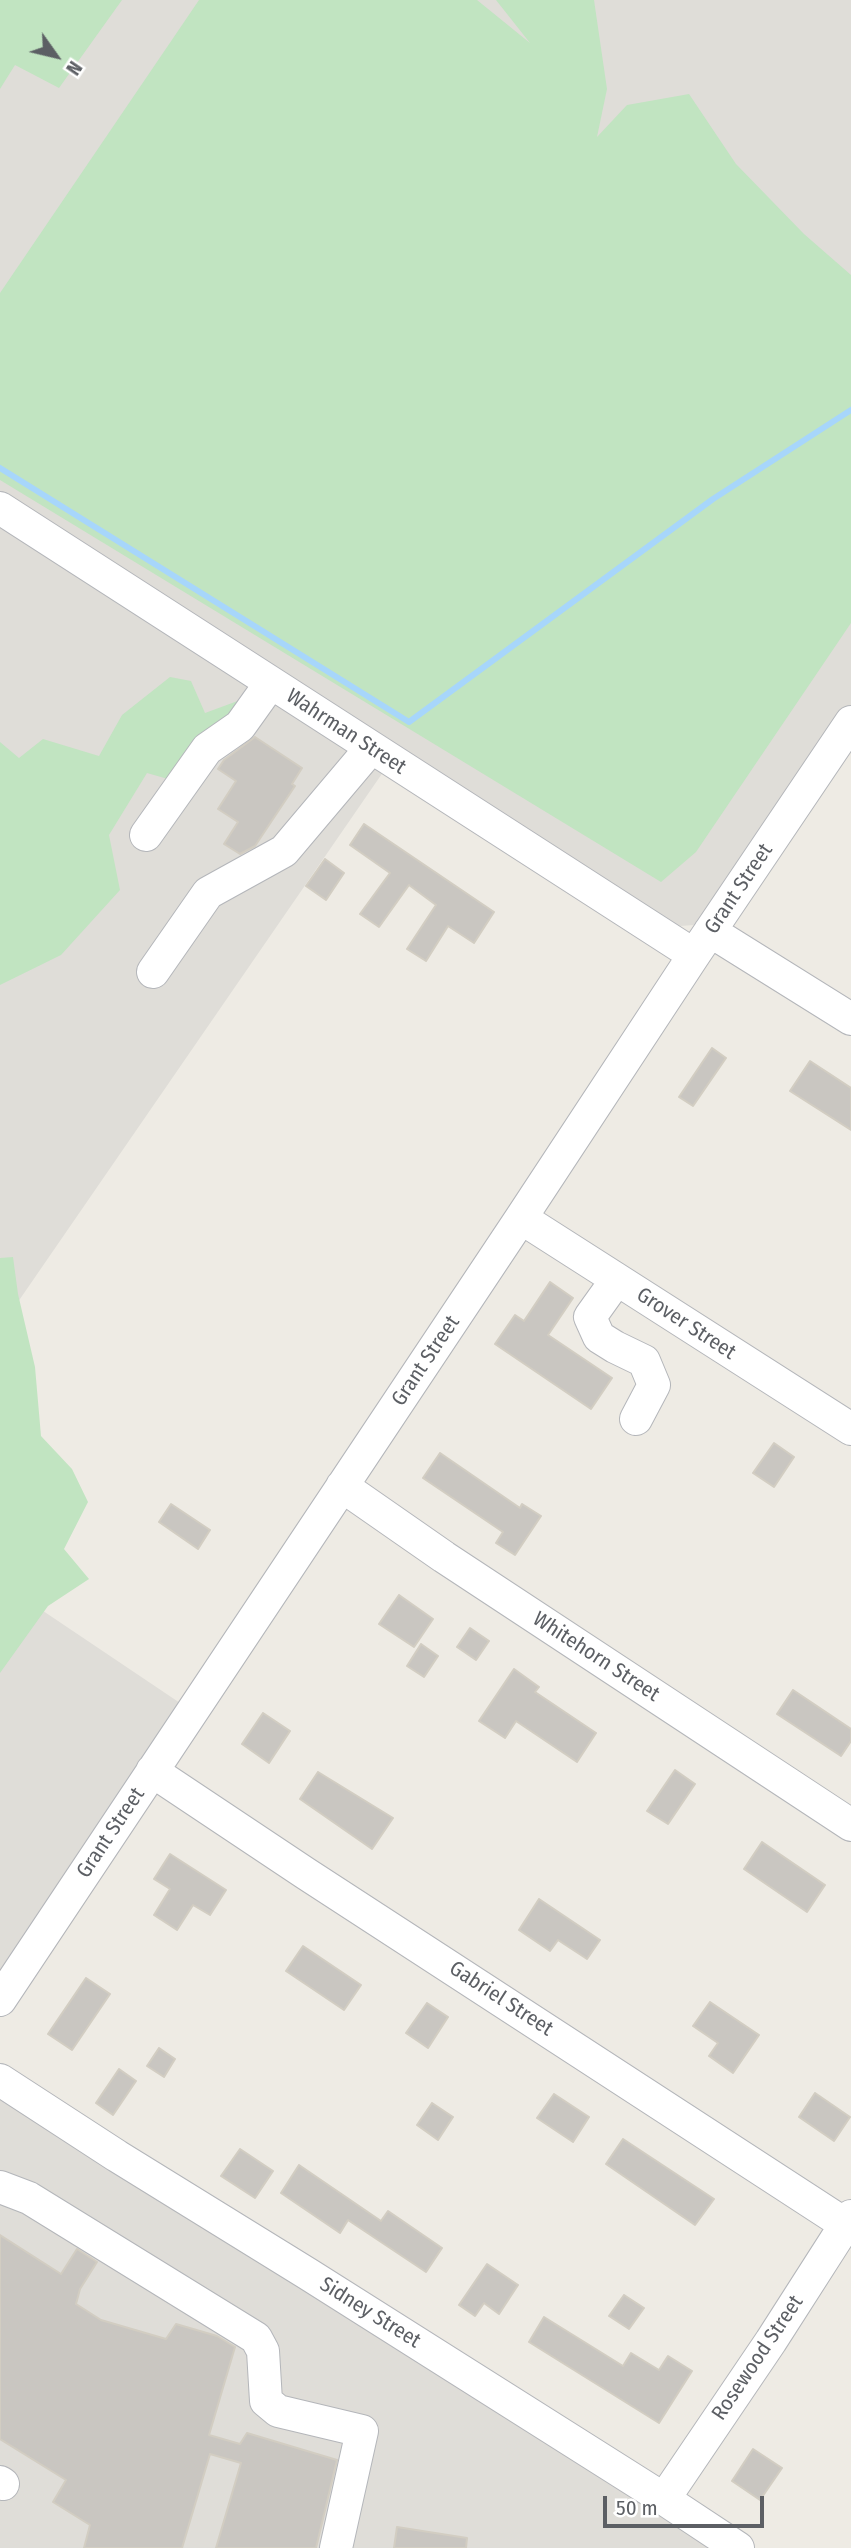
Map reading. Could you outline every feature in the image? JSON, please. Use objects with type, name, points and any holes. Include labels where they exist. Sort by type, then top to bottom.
[{"type":"street","name":"Wahrman Street","points":[[0,508],[371,748],[702,943],[851,1019]]},
{"type":"street","points":[[146,835],[207,749],[240,726],[270,684]]},
{"type":"street","name":"Grant Street","points":[[0,2000],[851,722]]},
{"type":"street","points":[[153,972],[208,893],[284,852],[371,748]]},
{"type":"street","name":"Grover Street","points":[[521,1218],[851,1429]]},
{"type":"street","points":[[615,1278],[590,1317],[600,1336],[645,1361],[654,1385],[636,1419]]},
{"type":"street","name":"Whitehorn Street","points":[[342,1486],[444,1557],[851,1825]]},
{"type":"street","name":"Gabriel Street","points":[[152,1771],[305,1873],[849,2223]]},
{"type":"street","name":"Sidney Street","points":[[0,2080],[738,2548]]},
{"type":"street","points":[[0,2187],[29,2198],[256,2338],[263,2351],[265,2401],[278,2411],[362,2431],[336,2548]]},
{"type":"street","name":"Rosewood Street","points":[[664,2499],[849,2223]]},
{"type":"shaded area","points":[[0,0],[851,0],[851,710],[705,920],[694,925],[680,926],[663,922],[399,749],[0,1328]]},
{"type":"shaded area","points":[[0,1582],[186,1707],[0,1986]]},
{"type":"shaded area","points":[[0,2092],[719,2548],[0,2548]]},
{"type":"green space","points":[[0,0],[122,0],[59,88],[15,65],[0,89]]},
{"type":"green space","points":[[199,0],[477,0],[530,43],[496,0],[594,0],[607,89],[597,137],[627,105],[689,94],[736,164],[804,234],[851,275],[851,623],[696,852],[661,882],[0,480],[0,293]]},
{"type":"green space","points":[[170,677],[191,681],[205,713],[243,699],[196,787],[147,773],[109,835],[120,890],[61,955],[0,985],[0,742],[19,758],[43,739],[99,756],[122,715]]},
{"type":"green space","points":[[13,1257],[18,1294],[35,1367],[41,1436],[72,1469],[88,1502],[64,1549],[89,1579],[48,1606],[0,1673],[0,1258]]},
{"type":"building","points":[[255,737],[302,768],[292,784],[295,786],[255,846],[240,854],[224,844],[238,822],[218,809],[236,781],[218,769],[224,760]]},
{"type":"building","points":[[364,824],[494,912],[474,943],[448,926],[426,961],[407,949],[436,905],[409,885],[379,927],[360,914],[390,873],[350,845]]},
{"type":"building","points":[[325,859],[344,873],[326,900],[306,886]]},
{"type":"building","points":[[712,1048],[726,1058],[693,1106],[679,1097]]},
{"type":"building","points":[[810,1061],[851,1088],[851,1130],[790,1091]]},
{"type":"building","points":[[550,1282],[573,1298],[548,1335],[612,1378],[591,1409],[495,1344],[515,1315],[524,1321]]},
{"type":"building","points":[[774,1443],[794,1457],[774,1487],[753,1473]]},
{"type":"building","points":[[440,1453],[520,1508],[522,1504],[541,1516],[515,1555],[496,1543],[503,1532],[423,1478]]},
{"type":"building","points":[[171,1504],[210,1530],[198,1549],[159,1522]]},
{"type":"building","points":[[399,1595],[433,1619],[414,1647],[379,1624]]},
{"type":"building","points":[[470,1628],[489,1641],[476,1660],[457,1647]]},
{"type":"building","points":[[421,1644],[438,1656],[424,1677],[407,1666]]},
{"type":"building","points":[[514,1669],[539,1687],[535,1692],[596,1733],[577,1762],[516,1721],[505,1738],[479,1721]]},
{"type":"building","points":[[793,1690],[851,1729],[851,1741],[841,1756],[777,1714]]},
{"type":"building","points":[[263,1713],[290,1731],[269,1763],[242,1744]]},
{"type":"building","points":[[675,1770],[695,1784],[668,1824],[647,1811]]},
{"type":"building","points":[[318,1772],[393,1818],[372,1849],[300,1799]]},
{"type":"building","points":[[762,1842],[825,1885],[807,1912],[744,1869]]},
{"type":"building","points":[[170,1854],[226,1890],[210,1915],[193,1905],[177,1930],[154,1915],[170,1889],[154,1879]]},
{"type":"building","points":[[539,1899],[600,1940],[587,1959],[558,1940],[550,1951],[519,1930]]},
{"type":"building","points":[[303,1946],[361,1985],[344,2010],[286,1971]]},
{"type":"building","points":[[86,1978],[110,1994],[72,2050],[48,2034]]},
{"type":"building","points":[[710,2002],[759,2035],[733,2073],[709,2056],[718,2043],[693,2026]]},
{"type":"building","points":[[427,2003],[448,2017],[428,2048],[406,2033]]},
{"type":"building","points":[[159,2048],[175,2059],[164,2077],[147,2066]]},
{"type":"building","points":[[119,2069],[136,2081],[113,2115],[96,2103]]},
{"type":"building","points":[[815,2093],[850,2117],[834,2141],[799,2117]]},
{"type":"building","points":[[554,2094],[589,2117],[573,2142],[537,2118]]},
{"type":"building","points":[[432,2103],[453,2117],[438,2140],[417,2125]]},
{"type":"building","points":[[623,2139],[714,2199],[695,2225],[606,2164]]},
{"type":"building","points":[[240,2149],[273,2171],[255,2198],[221,2176]]},
{"type":"building","points":[[299,2165],[381,2221],[388,2211],[442,2248],[426,2272],[348,2220],[340,2233],[281,2193]]},
{"type":"building","points":[[0,2235],[61,2274],[77,2249],[97,2262],[80,2289],[76,2304],[101,2320],[166,2339],[176,2324],[217,2336],[235,2347],[209,2435],[240,2444],[247,2433],[337,2460],[316,2548],[216,2548],[241,2463],[210,2454],[182,2548],[84,2548],[90,2525],[53,2502],[66,2480],[0,2439]]},
{"type":"building","points":[[487,2264],[518,2285],[499,2314],[484,2303],[475,2316],[459,2305]]},
{"type":"building","points":[[624,2295],[644,2308],[629,2329],[609,2316]]},
{"type":"building","points":[[544,2317],[623,2366],[631,2353],[659,2370],[668,2356],[692,2371],[659,2423],[529,2342]]},
{"type":"building","points":[[753,2449],[782,2468],[760,2500],[732,2481]]},
{"type":"building","points":[[397,2527],[467,2538],[466,2548],[394,2548]]},
{"type":"waterway","points":[[0,468],[409,722],[713,499],[851,410]]}]
